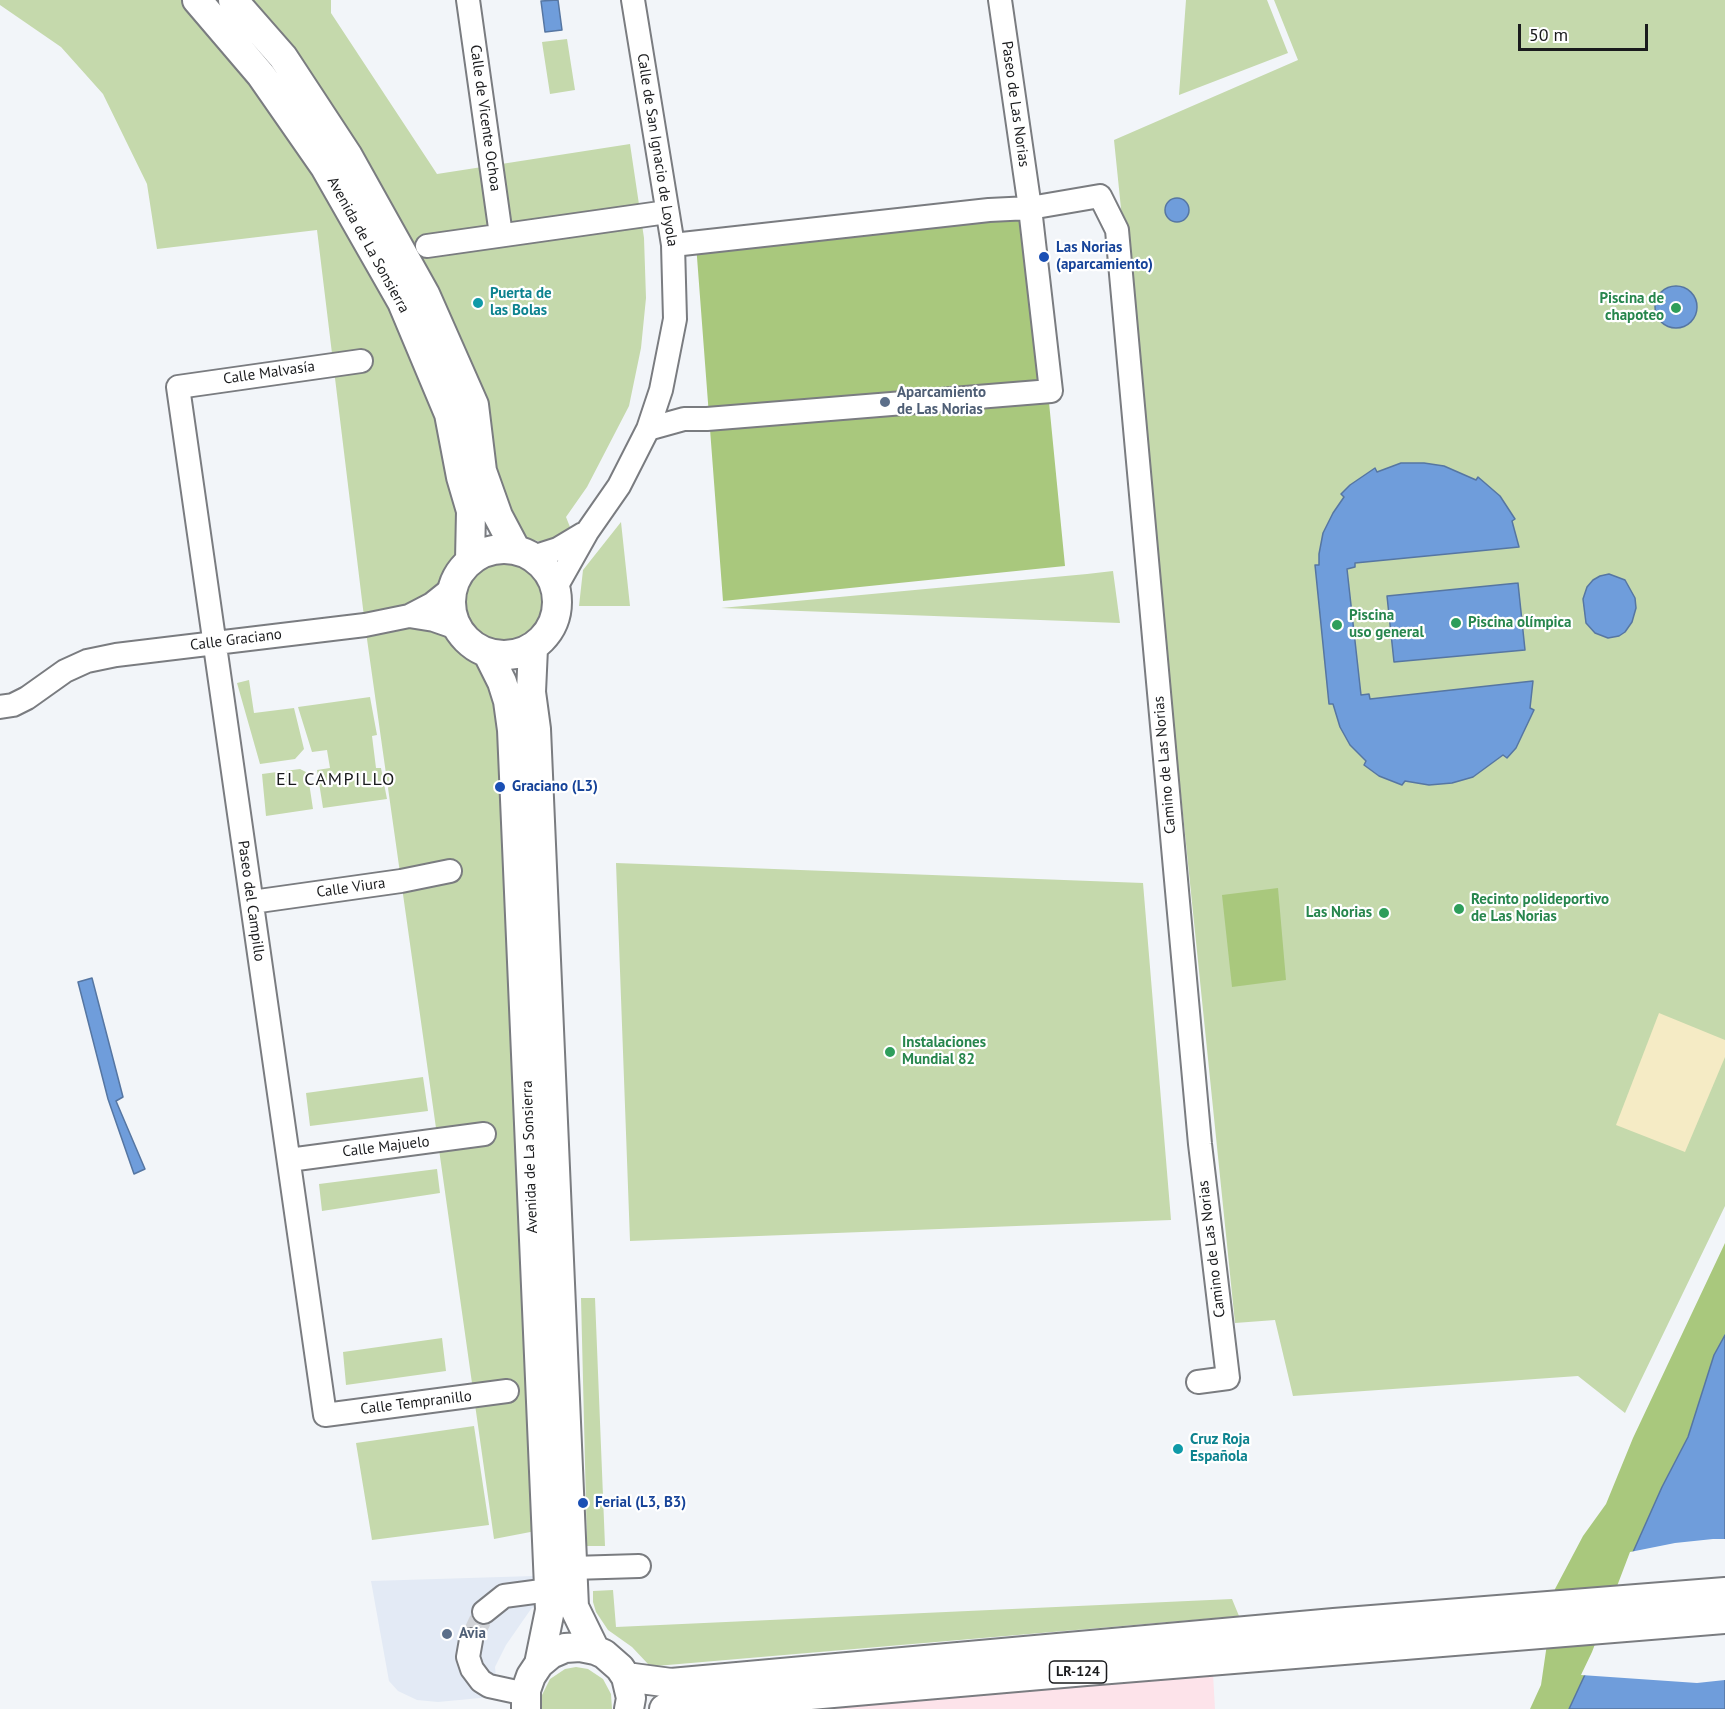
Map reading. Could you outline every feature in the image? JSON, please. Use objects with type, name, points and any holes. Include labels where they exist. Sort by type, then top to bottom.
[{"type":"main road","name":"Avenida de La Sonsierra","points":[[197,0],[261,75],[325,167],[402,302],[449,414],[461,477],[471,511],[470,560]]},
{"type":"main road","name":"Avenida de La Sonsierra","points":[[233,0],[283,57],[348,156],[425,294],[474,405],[482,471],[498,516],[524,553]]},
{"type":"main road","points":[[492,550],[524,553],[547,570],[556,587],[558,599],[555,622],[542,641],[533,648],[519,654],[503,656],[488,654],[470,644],[457,628],[450,602],[452,588],[459,573],[470,560],[484,552],[492,550]]},
{"type":"main road","name":"Avenida de La Sonsierra","points":[[533,648],[531,692],[536,741],[574,1607],[595,1650]]},
{"type":"main road","name":"Avenida de La Sonsierra","points":[[488,654],[502,682],[508,701],[512,730],[550,1610],[539,1664],[531,1676],[526,1702]]},
{"type":"main road","name":"LR-124","points":[[626,1677],[671,1683],[1323,1623],[1725,1592]]},
{"type":"main road","name":"LR-124","points":[[664,1709],[1086,1671],[1725,1619]]},
{"type":"main road","points":[[539,1664],[551,1654],[565,1648],[580,1647],[595,1650],[613,1660],[626,1677],[631,1698],[629,1709]]},
{"type":"street","name":"Calle de Vicente Ochoa","points":[[468,0],[501,235]]},
{"type":"street","name":"Calle de San Ignacio de Loyola","points":[[556,587],[587,532],[619,486],[648,429],[661,390],[675,319],[673,245],[633,0]]},
{"type":"street","name":"Paseo de Las Norias","points":[[684,419],[1050,391],[1030,208],[1000,0]]},
{"type":"street","name":"Camino de Las Norias","points":[[1030,208],[1100,196],[1116,230],[1199,1132],[1228,1378],[1198,1382]]},
{"type":"street","points":[[673,245],[989,210],[1030,208]]},
{"type":"street","points":[[428,246],[667,212]]},
{"type":"street","name":"Calle Malvasía","points":[[178,387],[361,361]]},
{"type":"street","name":"Paseo del Campillo","points":[[178,387],[325,1415]]},
{"type":"street","points":[[661,390],[668,406],[684,419]]},
{"type":"street","points":[[648,429],[684,419]]},
{"type":"street","name":"Calle de San Ignacio de Loyola","points":[[524,553],[558,549],[587,532]]},
{"type":"street","name":"Calle Graciano","points":[[0,707],[13,705],[27,698],[65,671],[87,661],[116,655],[365,625],[409,616],[432,604],[452,588]]},
{"type":"street","name":"Calle Graciano","points":[[409,616],[434,620],[457,628]]},
{"type":"street","name":"Calle Viura","points":[[252,902],[401,881],[450,870]]},
{"type":"street","name":"Calle Majuelo","points":[[289,1160],[484,1134]]},
{"type":"street","name":"Calle Tempranillo","points":[[325,1415],[507,1391]]},
{"type":"street","points":[[572,1568],[639,1566]]},
{"type":"street","points":[[484,1612],[504,1596],[549,1590]]},
{"type":"street","points":[[471,1641],[468,1657],[480,1681],[526,1702]]},
{"type":"shaded area","name":"Avia","points":[[534,1576],[539,1602],[531,1609],[506,1645],[495,1667],[496,1677],[491,1697],[438,1702],[417,1700],[398,1691],[389,1681],[371,1581]]},
{"type":"shaded area","points":[[1213,1674],[1215,1709],[779,1709]]},
{"type":"green space","points":[[0,0],[197,0],[261,75],[449,414],[470,560],[452,588],[432,604],[470,644],[479,650],[502,682],[546,1529],[494,1539],[365,625],[317,230],[157,249],[147,184],[103,94],[61,47],[0,5]]},
{"type":"green space","points":[[233,0],[331,0],[331,13],[437,174],[630,144],[644,238],[646,298],[641,348],[629,406],[587,487],[566,517],[572,532],[556,540],[542,542],[525,538]]},
{"type":"green space","points":[[1186,0],[1267,0],[1288,53],[1179,95]]},
{"type":"green space","name":"Recinto polideportivo de Las Norias","points":[[1274,0],[1725,0],[1725,1206],[1625,1413],[1578,1376],[1293,1396],[1275,1320],[1235,1323],[1114,140],[1298,60]]},
{"type":"green space","points":[[567,39],[575,90],[550,94],[542,42]]},
{"type":"green space","name":"Aparcamiento de Las Norias","points":[[1030,208],[1065,566],[723,601],[696,244]]},
{"type":"green space","points":[[621,522],[630,606],[579,606],[583,570]]},
{"type":"green space","points":[[505,561],[520,564],[533,573],[542,586],[545,601],[542,616],[533,629],[520,638],[505,641],[490,638],[477,629],[468,616],[465,601],[468,586],[477,573],[490,564]]},
{"type":"green space","points":[[1113,571],[1120,623],[721,608],[1087,574]]},
{"type":"green space","points":[[249,680],[254,713],[294,708],[304,749],[295,759],[260,764],[237,683]]},
{"type":"green space","points":[[370,697],[377,735],[372,736],[376,768],[381,768],[387,799],[323,808],[317,770],[330,768],[327,750],[312,752],[298,707]]},
{"type":"green space","points":[[300,769],[308,776],[313,809],[266,816],[262,774]]},
{"type":"green space","name":"Instalaciones Mundial 82","points":[[616,863],[1143,883],[1171,1220],[630,1241]]},
{"type":"green space","points":[[1278,888],[1286,980],[1232,987],[1222,895]]},
{"type":"green space","points":[[423,1077],[428,1111],[310,1126],[306,1093]]},
{"type":"green space","points":[[437,1169],[440,1193],[322,1211],[319,1184]]},
{"type":"green space","points":[[1725,1243],[1725,1335],[1714,1355],[1688,1437],[1662,1487],[1625,1570],[1595,1653],[1569,1709],[1530,1709],[1541,1685],[1555,1589],[1583,1536],[1606,1504],[1633,1438]]},
{"type":"green space","points":[[581,1298],[595,1298],[605,1546],[587,1546]]},
{"type":"green space","points":[[442,1338],[446,1371],[346,1385],[343,1352]]},
{"type":"green space","points":[[474,1426],[489,1525],[372,1540],[356,1443]]},
{"type":"green space","points":[[613,1590],[616,1627],[1232,1599],[1239,1616],[656,1666],[648,1664],[632,1647],[608,1630],[596,1612],[593,1591]]},
{"type":"green space","points":[[576,1667],[588,1669],[603,1679],[611,1694],[612,1709],[541,1709],[542,1695],[550,1679],[565,1669]]},
{"type":"sand","points":[[1659,1013],[1725,1040],[1725,1057],[1685,1152],[1616,1125]]},
{"type":"water","points":[[558,0],[562,30],[545,32],[541,1]]},
{"type":"water","points":[[1177,198],[1185,202],[1189,210],[1185,218],[1177,222],[1169,218],[1165,210],[1169,202]]},
{"type":"water","name":"Piscina de chapoteo","points":[[1676,286],[1691,292],[1697,307],[1691,322],[1676,328],[1661,322],[1655,307],[1661,292]]},
{"type":"water","name":"Piscina uso general","points":[[1401,463],[1444,466],[1476,480],[1478,477],[1500,496],[1515,519],[1512,521],[1519,547],[1355,563],[1355,567],[1347,569],[1361,695],[1369,694],[1370,699],[1533,681],[1530,708],[1534,710],[1516,748],[1507,758],[1503,755],[1473,777],[1452,783],[1429,785],[1405,781],[1402,785],[1379,776],[1364,765],[1366,761],[1350,745],[1340,727],[1333,704],[1329,704],[1315,565],[1319,565],[1323,533],[1344,497],[1341,494],[1350,485],[1375,468],[1377,472]]},
{"type":"water","points":[[1609,574],[1625,580],[1635,598],[1636,608],[1632,622],[1625,632],[1608,638],[1595,633],[1586,623],[1583,599],[1587,587],[1593,580]]},
{"type":"water","name":"Piscina olímpica","points":[[1518,583],[1525,650],[1394,662],[1387,596]]},
{"type":"water","points":[[92,978],[123,1097],[116,1101],[145,1169],[134,1174],[108,1099],[78,982]]},
{"type":"water","points":[[1725,1335],[1725,1709],[1569,1709],[1595,1653],[1625,1570],[1662,1487],[1688,1437],[1714,1355]]},
{"type":"pier","points":[[1725,1539],[1725,1680],[1697,1683],[1581,1675],[1630,1552],[1675,1543]]},
{"type":"tunnel","points":[[471,1640],[484,1612]]},
{"type":"place","name":"Las Norias (aparcamiento)","points":[[1044,257]]},
{"type":"place","name":"Puerta de las Bolas","points":[[478,303]]},
{"type":"place","name":"Piscina de chapoteo","points":[[1676,308]]},
{"type":"place","name":"Aparcamiento de Las Norias","points":[[885,402]]},
{"type":"place","name":"Piscina olímpica","points":[[1456,623]]},
{"type":"place","name":"Piscina uso general","points":[[1337,625]]},
{"type":"place","name":"Graciano (L3)","points":[[500,787]]},
{"type":"place","name":"Recinto polideportivo de Las Norias","points":[[1459,909]]},
{"type":"place","name":"Las Norias","points":[[1384,913]]},
{"type":"place","name":"Instalaciones Mundial 82","points":[[890,1052]]},
{"type":"place","name":"Cruz Roja Española","points":[[1178,1449]]},
{"type":"place","name":"Ferial (L3, B3)","points":[[583,1503]]},
{"type":"place","name":"Avia","points":[[447,1634]]},
{"type":"district","name":"EL CAMPILLO","points":[[336,780]]}]
